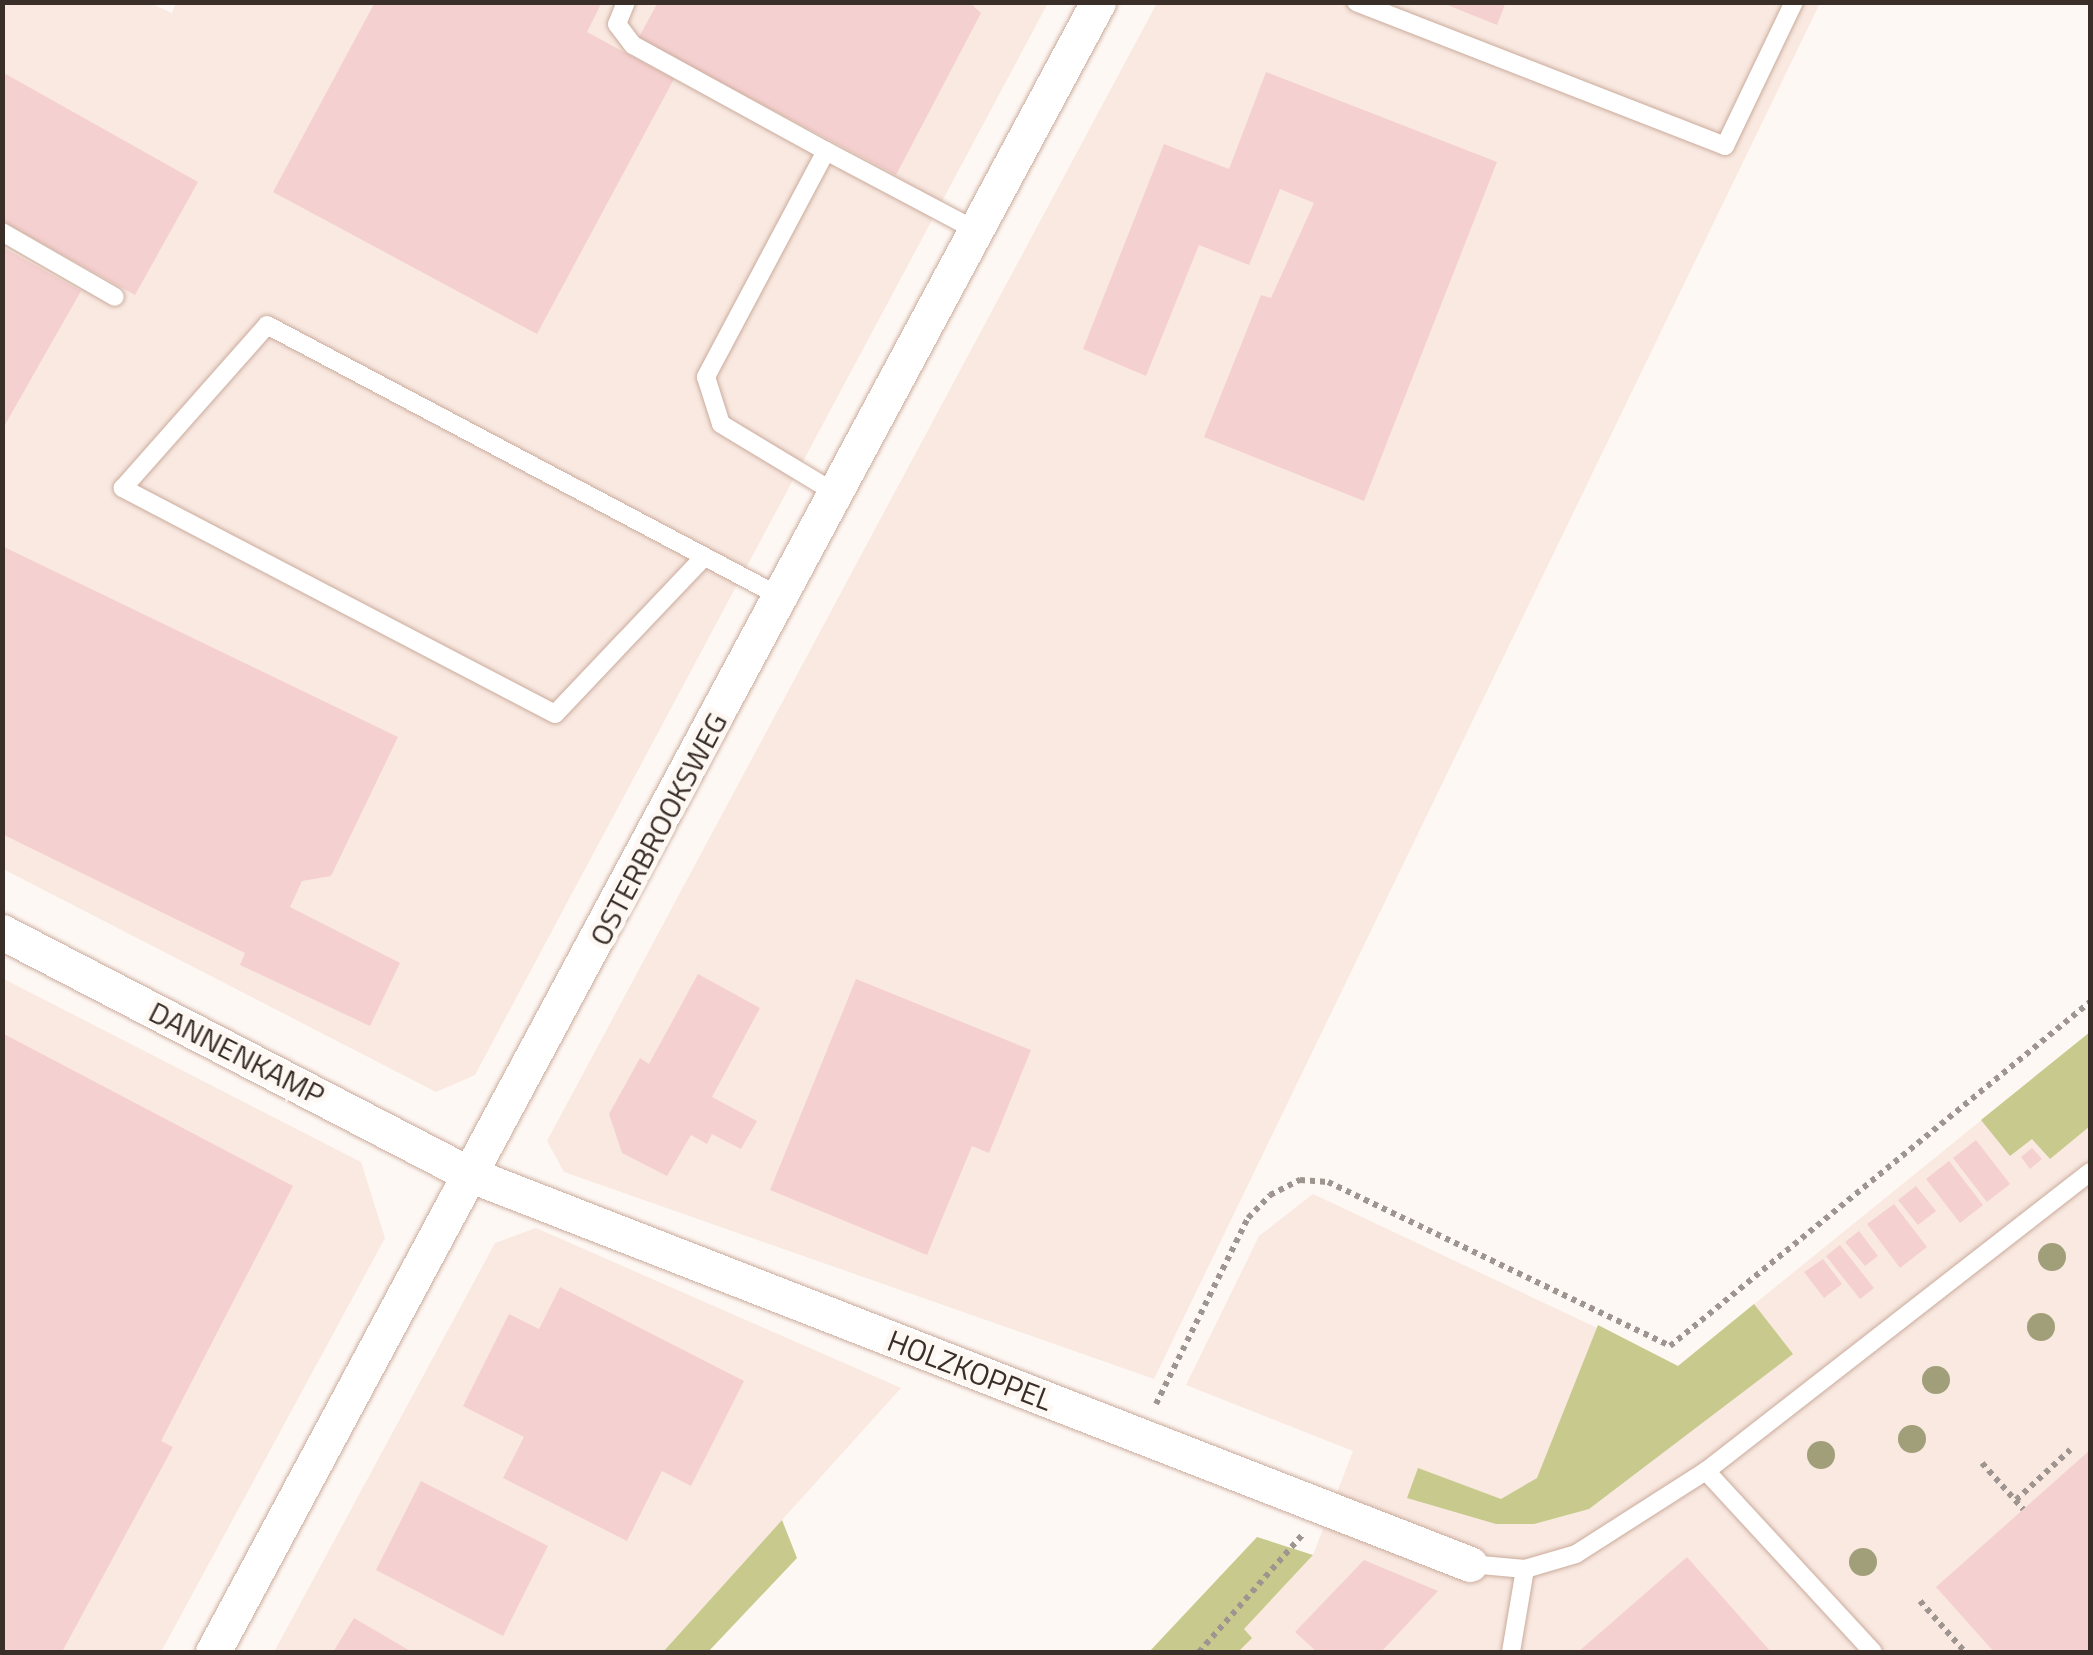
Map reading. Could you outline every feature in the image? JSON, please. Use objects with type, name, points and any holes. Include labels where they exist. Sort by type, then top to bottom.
[{"type":"street","name":"OSTERBROOKSWEG","points":[[213,1652],[838,494],[1098,2]]},
{"type":"street","name":"DANNENKAMP","points":[[2,932],[471,1175]]},
{"type":"street","name":"HOLZKOPPEL","points":[[471,1175],[1470,1564]]},
{"type":"lane","points":[[626,2],[617,24],[633,46],[977,231]]},
{"type":"lane","points":[[1356,2],[1725,146],[1788,4]]},
{"type":"lane","points":[[826,152],[706,377],[721,424],[838,494]]},
{"type":"lane","points":[[2,232],[116,297]]},
{"type":"lane","points":[[704,557],[555,714],[123,488],[267,325],[782,597]]},
{"type":"lane","points":[[1470,1564],[1525,1569],[1576,1554],[1706,1470],[2090,1172]]},
{"type":"lane","points":[[1706,1470],[1873,1652]]},
{"type":"lane","points":[[1511,1652],[1525,1569]]},
{"type":"path","points":[[1140,1438],[1248,1218],[1270,1195],[1300,1180],[1328,1182],[1670,1346],[2090,1002]]},
{"type":"path","points":[[2016,1500],[2070,1450]]},
{"type":"path","points":[[1982,1463],[2023,1509]]},
{"type":"path","points":[[1200,1652],[1299,1541],[1314,1506]]},
{"type":"path","points":[[1920,1601],[1965,1652]]},
{"type":"shaded area","points":[[176,2],[1048,3],[475,1075],[436,1092],[3,869],[2,3],[150,3],[172,13]]},
{"type":"shaded area","points":[[1157,3],[1820,3],[1154,1379],[564,1172],[547,1141]]},
{"type":"shaded area","points":[[2,978],[361,1162],[385,1238],[161,1652],[3,1652]]},
{"type":"shaded area","points":[[2090,1032],[2090,1652],[1222,1652],[1313,1555],[1353,1451],[1186,1385],[1259,1236],[1313,1194],[1678,1366]]},
{"type":"shaded area","points":[[536,1228],[901,1388],[663,1652],[274,1652],[495,1243]]},
{"type":"green space","points":[[2090,1032],[2090,1126],[2050,1159],[2032,1139],[2010,1156],[1981,1120]]},
{"type":"green space","points":[[1754,1304],[1793,1354],[1589,1509],[1534,1524],[1496,1524],[1407,1498],[1418,1468],[1501,1499],[1537,1478],[1598,1325],[1678,1366]]},
{"type":"green space","points":[[782,1520],[797,1558],[708,1652],[663,1652]]},
{"type":"green space","points":[[1257,1537],[1313,1555],[1244,1629],[1252,1638],[1238,1652],[1149,1652]]},
{"type":"building","points":[[375,2],[602,2],[587,32],[674,79],[537,334],[273,192]]},
{"type":"building","points":[[658,2],[969,2],[981,13],[896,175],[638,39]]},
{"type":"building","points":[[1440,2],[1506,2],[1497,25]]},
{"type":"building","points":[[2,72],[198,182],[135,295],[2,221]]},
{"type":"building","points":[[1266,72],[1497,162],[1364,501],[1204,437],[1261,295],[1271,298],[1314,203],[1280,189],[1249,265],[1199,245],[1146,376],[1083,349],[1164,144],[1229,169]]},
{"type":"building","points":[[2,247],[81,291],[2,430]]},
{"type":"building","points":[[2,546],[398,737],[331,876],[302,881],[290,907],[400,963],[370,1026],[240,965],[245,953],[2,834]]},
{"type":"building","points":[[698,974],[760,1008],[712,1097],[757,1121],[741,1149],[712,1134],[707,1144],[691,1135],[667,1176],[622,1153],[609,1114],[640,1058],[649,1064]]},
{"type":"building","points":[[856,979],[1031,1050],[989,1153],[972,1146],[927,1255],[770,1190]]},
{"type":"building","points":[[2,1033],[293,1186],[161,1441],[173,1447],[62,1652],[2,1652]]},
{"type":"building","points":[[1976,1140],[2010,1184],[1987,1202],[1953,1158]]},
{"type":"building","points":[[2032,1148],[2042,1159],[2030,1169],[2021,1157]]},
{"type":"building","points":[[1949,1161],[1983,1205],[1960,1223],[1926,1179]]},
{"type":"building","points":[[1916,1186],[1936,1211],[1918,1225],[1898,1200]]},
{"type":"building","points":[[1894,1204],[1927,1247],[1900,1268],[1867,1224]]},
{"type":"building","points":[[1859,1231],[1878,1256],[1865,1266],[1845,1242]]},
{"type":"building","points":[[1840,1245],[1874,1288],[1860,1299],[1826,1256]]},
{"type":"building","points":[[1823,1259],[1842,1284],[1824,1298],[1804,1272]]},
{"type":"building","points":[[560,1287],[744,1381],[691,1486],[662,1471],[627,1541],[503,1478],[524,1437],[463,1406],[509,1314],[539,1329]]},
{"type":"building","points":[[2090,1450],[2090,1652],[1994,1652],[1936,1587]]},
{"type":"building","points":[[421,1481],[548,1546],[503,1636],[376,1570]]},
{"type":"building","points":[[1687,1557],[1771,1652],[1578,1652]]},
{"type":"building","points":[[1364,1560],[1438,1591],[1381,1652],[1317,1652],[1295,1632]]},
{"type":"building","points":[[354,1618],[412,1652],[333,1652]]}]
